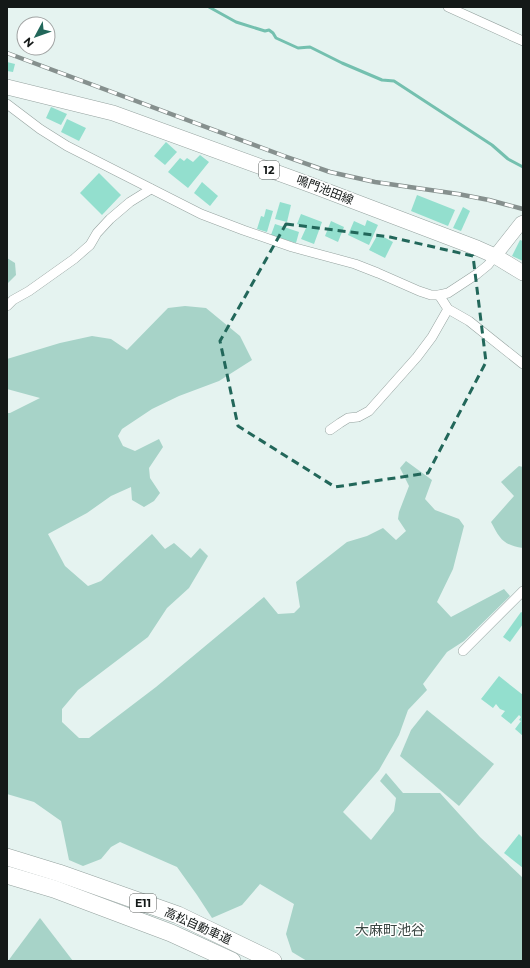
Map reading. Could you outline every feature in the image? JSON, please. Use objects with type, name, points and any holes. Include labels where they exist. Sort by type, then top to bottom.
[{"type":"highway","name":"高松自動車道","points":[[7,857],[59,873],[178,916],[273,961]]},
{"type":"highway","name":"高松自動車道","points":[[7,875],[54,889],[171,933],[232,961]]},
{"type":"main road","name":"鳴門池田線","points":[[7,87],[113,113],[326,190],[470,245],[495,256],[523,273]]},
{"type":"main road","points":[[495,256],[523,222]]},
{"type":"street","points":[[448,7],[523,41]]},
{"type":"street","points":[[7,104],[40,130],[67,146],[202,214],[292,247],[355,264],[432,295],[448,293],[477,274],[488,265],[495,256]]},
{"type":"street","points":[[7,306],[13,300],[29,291],[74,259],[90,245],[97,233],[110,219],[130,202],[151,189]]},
{"type":"street","points":[[440,295],[448,309],[469,321],[523,364]]},
{"type":"street","points":[[330,430],[348,418],[358,417],[369,411],[417,357],[432,337],[448,309]]},
{"type":"street","points":[[463,651],[523,591]]},
{"type":"highlighted area","points":[[286,224],[390,237],[473,256],[486,362],[428,473],[335,487],[238,426],[220,341]]},
{"type":"green space","points":[[7,258],[15,263],[16,275],[7,284]]},
{"type":"green space","points":[[185,306],[206,308],[240,336],[252,360],[219,381],[179,396],[152,409],[122,429],[118,436],[123,446],[135,451],[159,439],[163,447],[149,468],[150,478],[160,493],[154,501],[144,507],[132,500],[131,487],[111,496],[87,513],[48,534],[65,566],[88,586],[101,581],[152,534],[165,549],[174,543],[191,558],[200,548],[208,556],[189,588],[167,608],[148,637],[78,690],[62,709],[62,722],[79,738],[89,738],[156,687],[264,597],[278,614],[294,613],[300,607],[296,582],[347,542],[367,536],[383,528],[396,540],[406,531],[398,519],[399,512],[409,486],[400,468],[406,461],[432,480],[425,499],[435,510],[459,519],[464,526],[453,569],[437,602],[451,617],[504,589],[510,596],[464,641],[447,652],[423,684],[427,690],[408,710],[399,735],[379,770],[343,812],[371,840],[394,811],[396,798],[380,781],[386,773],[403,793],[440,793],[480,837],[523,878],[523,961],[307,961],[292,952],[286,934],[294,904],[260,884],[242,905],[212,918],[177,867],[120,842],[111,847],[101,859],[83,866],[69,860],[61,821],[34,802],[7,794],[7,413],[10,413],[40,398],[7,389],[7,359],[60,343],[92,336],[111,339],[127,350],[168,308]]},
{"type":"green space","points":[[519,466],[523,467],[523,548],[506,543],[497,533],[491,522],[514,496],[501,482]]},
{"type":"green space","points":[[427,710],[494,764],[459,806],[400,756],[411,730]]},
{"type":"green space","points":[[40,918],[73,961],[8,961]]},
{"type":"building","points":[[7,62],[15,64],[13,72],[7,71]]},
{"type":"building","points":[[51,107],[67,114],[61,125],[46,118]]},
{"type":"building","points":[[67,119],[86,128],[79,141],[61,132]]},
{"type":"building","points":[[166,142],[177,152],[165,165],[154,156]]},
{"type":"building","points":[[200,155],[209,162],[188,188],[168,172],[180,158],[184,161],[187,158],[193,162]]},
{"type":"building","points":[[99,173],[121,195],[102,215],[80,193]]},
{"type":"building","points":[[202,182],[218,196],[210,206],[194,193]]},
{"type":"building","points":[[417,195],[455,210],[448,226],[411,211]]},
{"type":"building","points":[[280,202],[291,205],[287,222],[275,219]]},
{"type":"building","points":[[463,207],[470,211],[461,231],[453,228]]},
{"type":"building","points":[[266,209],[273,211],[267,232],[257,229],[261,216],[264,217]]},
{"type":"building","points":[[301,214],[322,222],[314,244],[301,239],[306,228],[297,224]]},
{"type":"building","points":[[367,220],[378,225],[369,245],[348,235],[354,221],[365,226]]},
{"type":"building","points":[[331,221],[344,227],[338,242],[325,236]]},
{"type":"building","points":[[275,224],[299,232],[296,243],[271,235]]},
{"type":"building","points":[[378,234],[393,242],[385,258],[369,250]]},
{"type":"building","points":[[520,240],[523,241],[523,261],[512,256]]},
{"type":"building","points":[[521,612],[523,613],[523,624],[510,642],[503,637]]},
{"type":"building","points":[[499,676],[523,695],[523,736],[515,729],[521,721],[519,720],[521,717],[519,715],[511,724],[501,716],[505,711],[500,709],[496,704],[493,708],[481,699]]},
{"type":"building","points":[[519,834],[523,838],[523,868],[504,853]]},
{"type":"waterway","points":[[209,7],[236,22],[265,31],[269,30],[276,38],[298,48],[310,47],[342,63],[382,80],[394,81],[492,145],[508,159],[523,167]]},
{"type":"railway","points":[[7,53],[330,172],[375,182],[458,194],[523,209]]},
{"type":"district","name":"大麻町池谷","points":[[390,930]]}]
